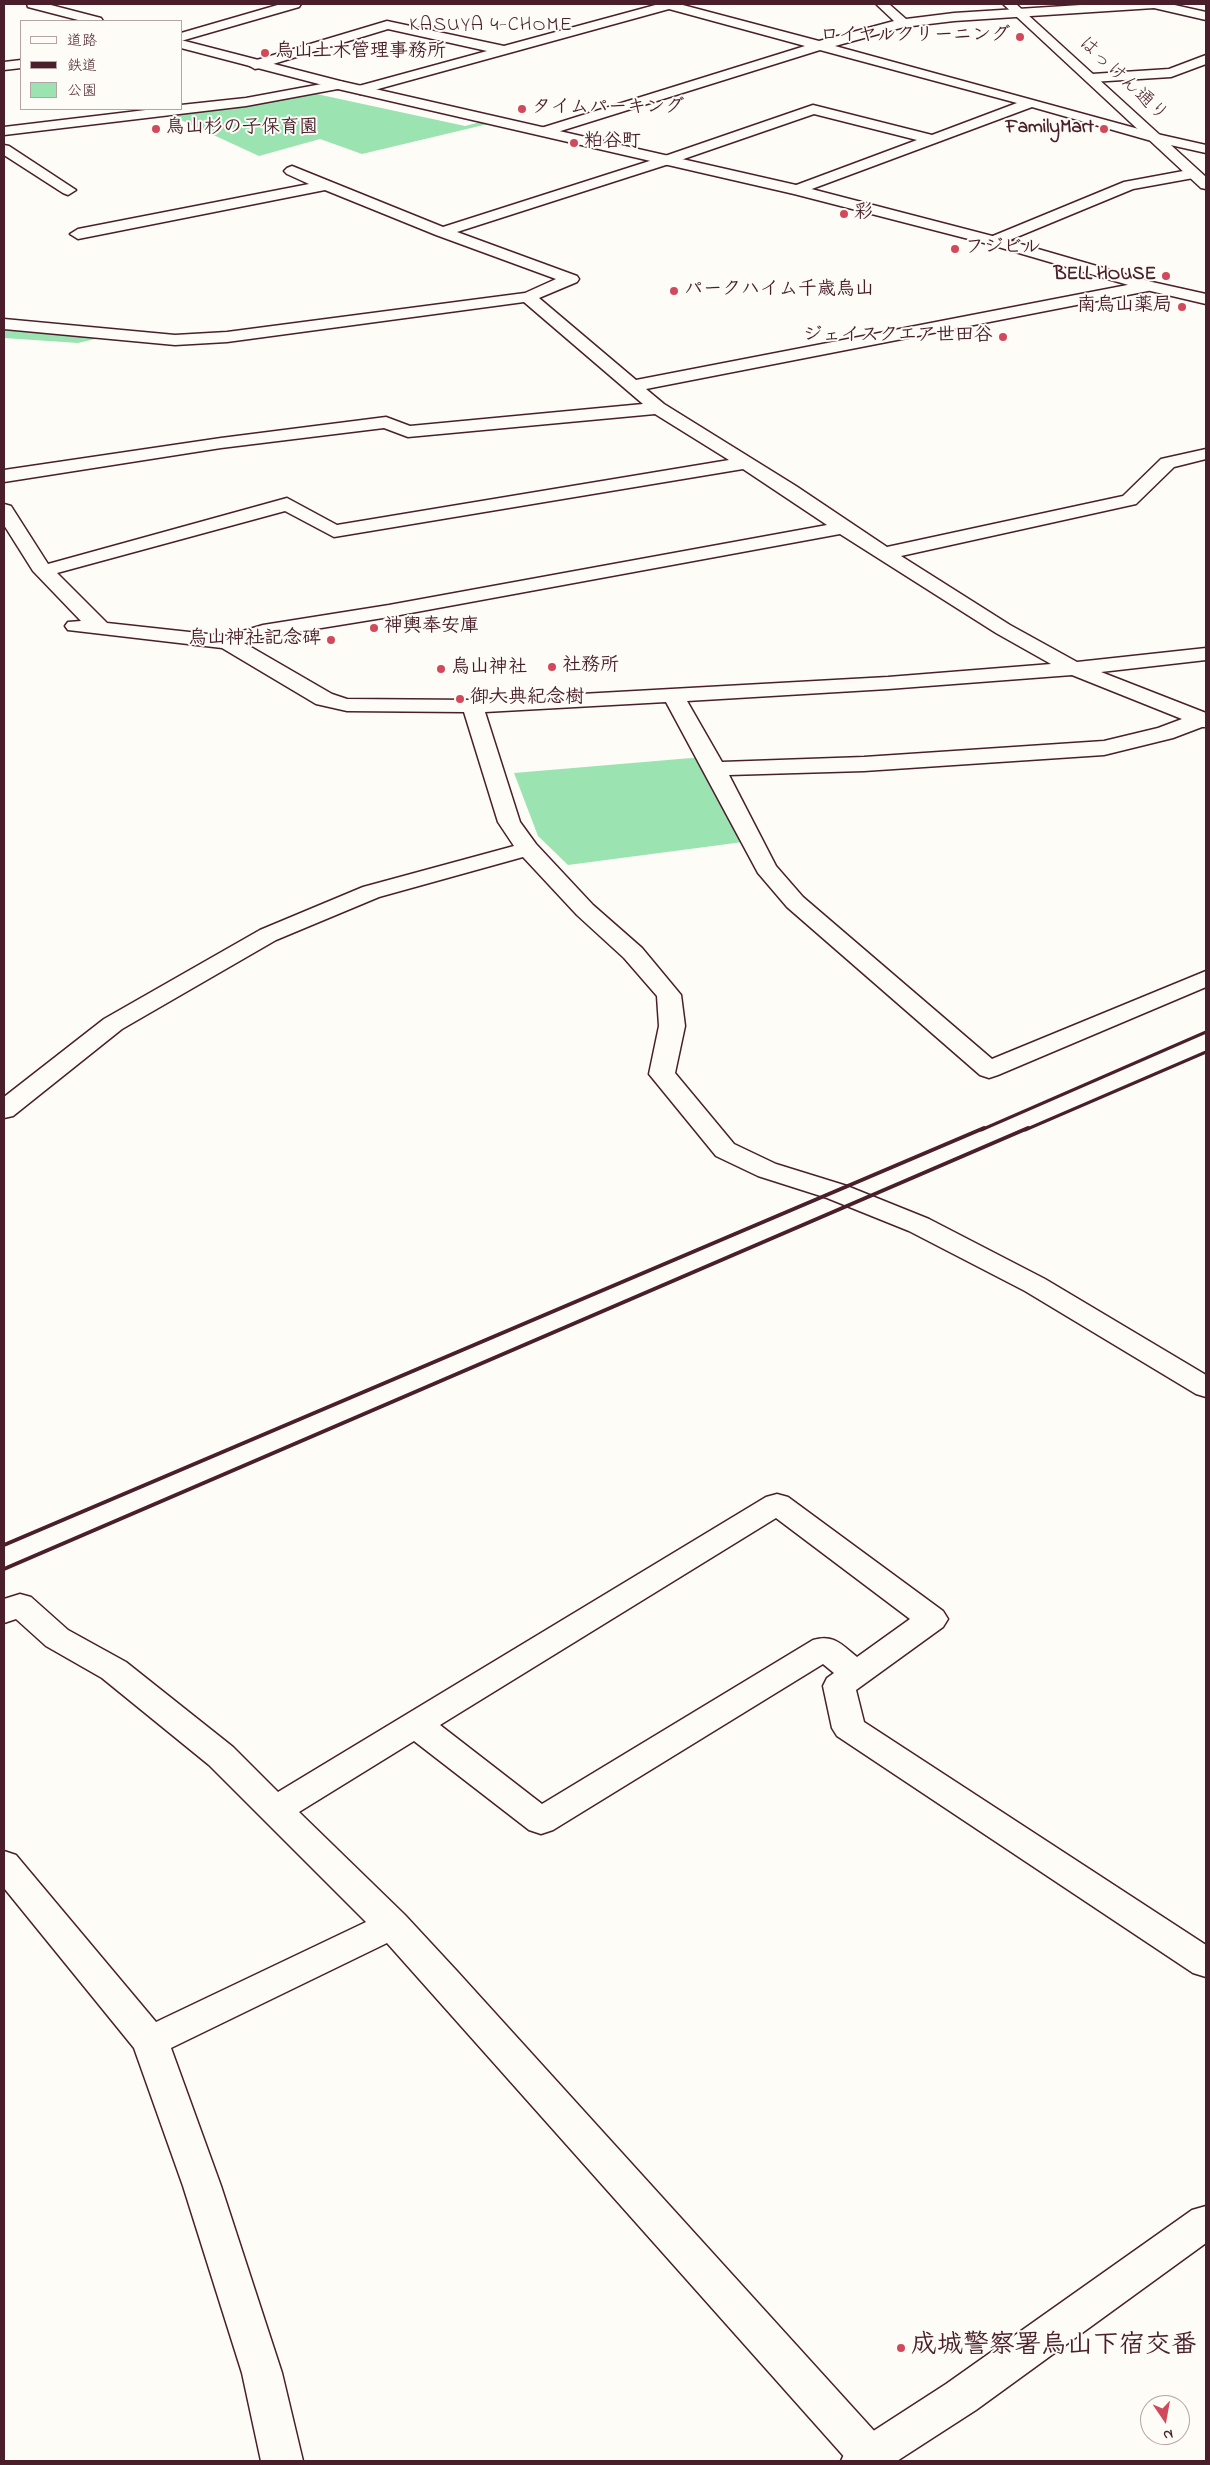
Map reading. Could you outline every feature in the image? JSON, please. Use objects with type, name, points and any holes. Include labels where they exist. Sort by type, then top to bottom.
[{"type":"street","points":[[33,4],[92,20]]},
{"type":"street","points":[[182,43],[294,4]]},
{"type":"street","points":[[882,4],[903,23]]},
{"type":"street","points":[[546,131],[818,46],[903,23],[1014,8],[1155,4],[1206,16]]},
{"type":"street","points":[[360,90],[669,5],[1206,149]]},
{"type":"street","name":"はっけん通り","points":[[1014,8],[1206,185]]},
{"type":"street","points":[[255,65],[387,25],[506,51]]},
{"type":"street","points":[[182,43],[255,65],[338,85],[546,131],[796,190],[994,241],[1148,286],[1206,299]]},
{"type":"street","points":[[1092,78],[1171,73],[1206,59]]},
{"type":"street","points":[[4,66],[20,64]]},
{"type":"street","points":[[4,131],[227,105],[338,85]]},
{"type":"street","points":[[796,190],[1031,103]]},
{"type":"street","points":[[442,232],[667,160],[813,109],[931,139]]},
{"type":"street","points":[[4,149],[68,190]]},
{"type":"street","points":[[4,324],[175,340],[227,337],[528,297],[570,279],[442,232],[292,171]]},
{"type":"street","points":[[994,241],[1129,185],[1194,174]]},
{"type":"street","points":[[78,234],[325,185]]},
{"type":"street","points":[[632,386],[1148,286]]},
{"type":"street","points":[[528,297],[658,408],[789,490],[843,528],[1003,629],[1074,669],[1205,720]]},
{"type":"street","points":[[4,476],[221,443],[386,422],[408,432],[658,408]]},
{"type":"street","points":[[884,554],[1129,500],[1168,463],[1206,454]]},
{"type":"street","points":[[43,571],[287,504],[334,531],[616,486],[746,463]]},
{"type":"street","points":[[4,510],[43,571],[101,629]]},
{"type":"street","points":[[75,626],[227,642],[263,631],[389,611],[843,528]]},
{"type":"street","points":[[227,642],[324,698],[347,705],[473,706],[944,680],[1074,669],[1206,654]]},
{"type":"street","points":[[673,695],[715,769],[766,868],[795,902],[989,1070],[1206,978]]},
{"type":"street","points":[[473,706],[509,822],[528,849],[585,910],[632,953],[669,995],[672,1026],[662,1074],[725,1150],[767,1170],[837,1192],[919,1225],[1035,1285],[1206,1388]]},
{"type":"street","points":[[715,769],[864,764],[1104,748],[1165,733],[1205,720]]},
{"type":"street","points":[[4,1110],[113,1024],[268,935],[371,892],[528,849]]},
{"type":"street","points":[[277,1809],[777,1504],[932,1619],[839,1686],[849,1728],[1206,1963]]},
{"type":"street","points":[[4,1612],[20,1605],[57,1638],[114,1670],[221,1756],[277,1809],[392,1924],[866,2459],[962,2397],[1206,2222]]},
{"type":"street","points":[[415,1724],[541,1821],[824,1648],[857,1674]]},
{"type":"street","points":[[4,1864],[150,2041],[202,2186],[253,2345],[262,2374],[282,2461]]},
{"type":"street","points":[[150,2041],[392,1924]]},
{"type":"green space","points":[[312,93],[465,126],[484,121],[492,123],[362,154],[320,139],[259,156],[170,115]]},
{"type":"green space","points":[[4,328],[104,337],[78,343],[4,338]]},
{"type":"green space","points":[[703,757],[743,842],[568,865],[538,836],[514,773]]},
{"type":"railway","points":[[981,1130],[1206,1032]]},
{"type":"railway","points":[[1025,1130],[1206,1052]]},
{"type":"railway","points":[[4,1545],[984,1128]]},
{"type":"railway","points":[[4,1569],[1028,1128]]},
{"type":"place","name":"ロイヤルクリーニング","points":[[1020,37]]},
{"type":"place","name":"烏山土木管理事務所","points":[[265,53]]},
{"type":"place","name":"タイムパーキング","points":[[522,109]]},
{"type":"place","name":"鳥山杉の子保育園","points":[[156,129]]},
{"type":"place","name":"FamilyMart","points":[[1104,129]]},
{"type":"place","name":"粕谷町","points":[[574,143]]},
{"type":"place","name":"彩","points":[[844,214]]},
{"type":"place","name":"フジビル","points":[[955,249]]},
{"type":"place","name":"BELL HOUSE","points":[[1166,276]]},
{"type":"place","name":"パークハイム千歳烏山","points":[[674,291]]},
{"type":"place","name":"南烏山薬局","points":[[1182,307]]},
{"type":"place","name":"ジェイスクエア世田谷","points":[[1003,337]]},
{"type":"place","name":"神輿奉安庫","points":[[374,628]]},
{"type":"place","name":"烏山神社記念碑","points":[[331,640]]},
{"type":"place","name":"社務所","points":[[552,667]]},
{"type":"place","name":"烏山神社","points":[[441,669]]},
{"type":"place","name":"御大典紀念樹","points":[[460,699]]},
{"type":"place","name":"成城警察署烏山下宿交番","points":[[901,2348]]},
{"type":"district","name":"KASUYA 4-CHOME","points":[[491,27]]}]
